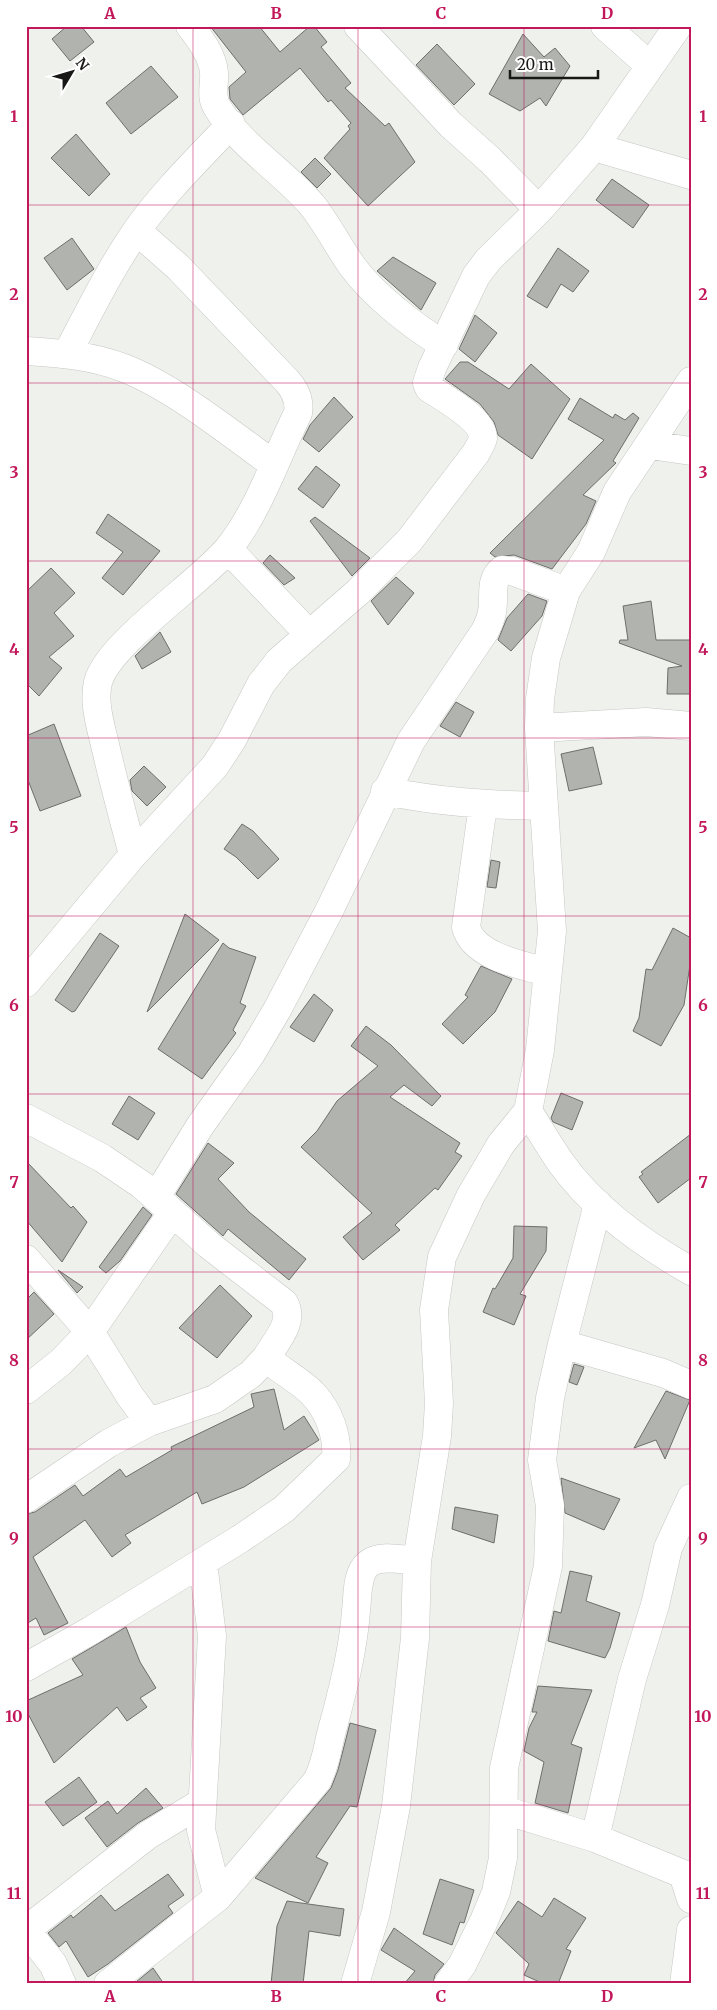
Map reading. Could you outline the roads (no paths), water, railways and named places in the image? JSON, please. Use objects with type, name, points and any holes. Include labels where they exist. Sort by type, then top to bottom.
[{"type":"street","points":[[190,26],[206,49],[212,63],[214,72],[213,97],[216,105],[231,124],[243,139],[312,206],[353,266],[365,280],[413,324],[444,345]]},
{"type":"street","points":[[358,26],[451,126],[490,160],[539,210]]},
{"type":"street","points":[[605,26],[649,66]]},
{"type":"street","points":[[26,983],[133,855],[215,766],[232,740],[261,684],[279,661],[308,633],[358,592],[409,541],[476,453],[483,440],[481,431],[469,416],[428,386],[432,368],[476,276],[500,247],[539,210],[594,147],[678,26]]},
{"type":"street","points":[[66,354],[104,284],[137,231],[173,185],[231,124]]},
{"type":"street","points":[[594,147],[691,175]]},
{"type":"street","points":[[133,855],[98,717],[98,682],[105,667],[124,644],[200,577],[228,549],[247,522],[298,413],[299,405],[293,388],[178,267],[137,231]]},
{"type":"street","points":[[26,351],[66,354],[124,368],[149,379],[273,464]]},
{"type":"street","points":[[355,1984],[376,1912],[396,1806],[415,1638],[417,1561],[437,1436],[440,1403],[434,1310],[442,1258],[471,1195],[501,1144],[528,1110],[540,1050],[552,932],[539,728],[540,699],[546,658],[566,591],[591,552],[617,492],[691,381]]},
{"type":"street","points":[[650,445],[691,451]]},
{"type":"street","points":[[228,549],[308,633]]},
{"type":"street","points":[[26,1390],[61,1362],[90,1332],[164,1205],[200,1126],[251,1054],[277,1010],[329,912],[385,791],[411,741],[485,631],[492,612],[494,582],[497,574],[502,570],[512,571],[566,591]]},
{"type":"street","points":[[539,728],[646,722],[691,726]]},
{"type":"street","points":[[385,791],[429,800],[483,805],[544,806]]},
{"type":"street","points":[[483,805],[466,927],[468,934],[480,948],[547,972]]},
{"type":"street","points":[[528,1110],[562,1164],[598,1204],[627,1230],[691,1271]]},
{"type":"street","points":[[26,1118],[102,1158],[164,1205],[216,1251],[286,1307],[288,1320],[266,1358],[252,1374],[214,1399],[148,1422],[109,1443],[26,1499]]},
{"type":"street","points":[[448,1984],[462,1965],[496,1892],[503,1858],[504,1768],[548,1566],[550,1506],[542,1460],[550,1398],[598,1204]]},
{"type":"street","points":[[26,1259],[90,1332],[148,1422]]},
{"type":"street","points":[[562,1344],[663,1373],[691,1385]]},
{"type":"street","points":[[26,1667],[202,1563],[284,1509],[336,1459],[336,1433],[313,1394],[266,1358]]},
{"type":"street","points":[[595,1838],[632,1679],[655,1605],[668,1548],[677,1524],[691,1499]]},
{"type":"street","points":[[108,1984],[218,1897],[300,1803],[324,1768],[345,1685],[354,1638],[358,1584],[363,1570],[367,1564],[377,1560],[417,1561]]},
{"type":"street","points":[[202,1563],[212,1636],[201,1802],[201,1830],[218,1897]]},
{"type":"street","points":[[62,1984],[49,1958],[26,1930],[148,1836],[201,1802]]},
{"type":"street","points":[[504,1810],[595,1838],[683,1874],[691,1899]]},
{"type":"street","points":[[684,1984],[691,1930]]}]
